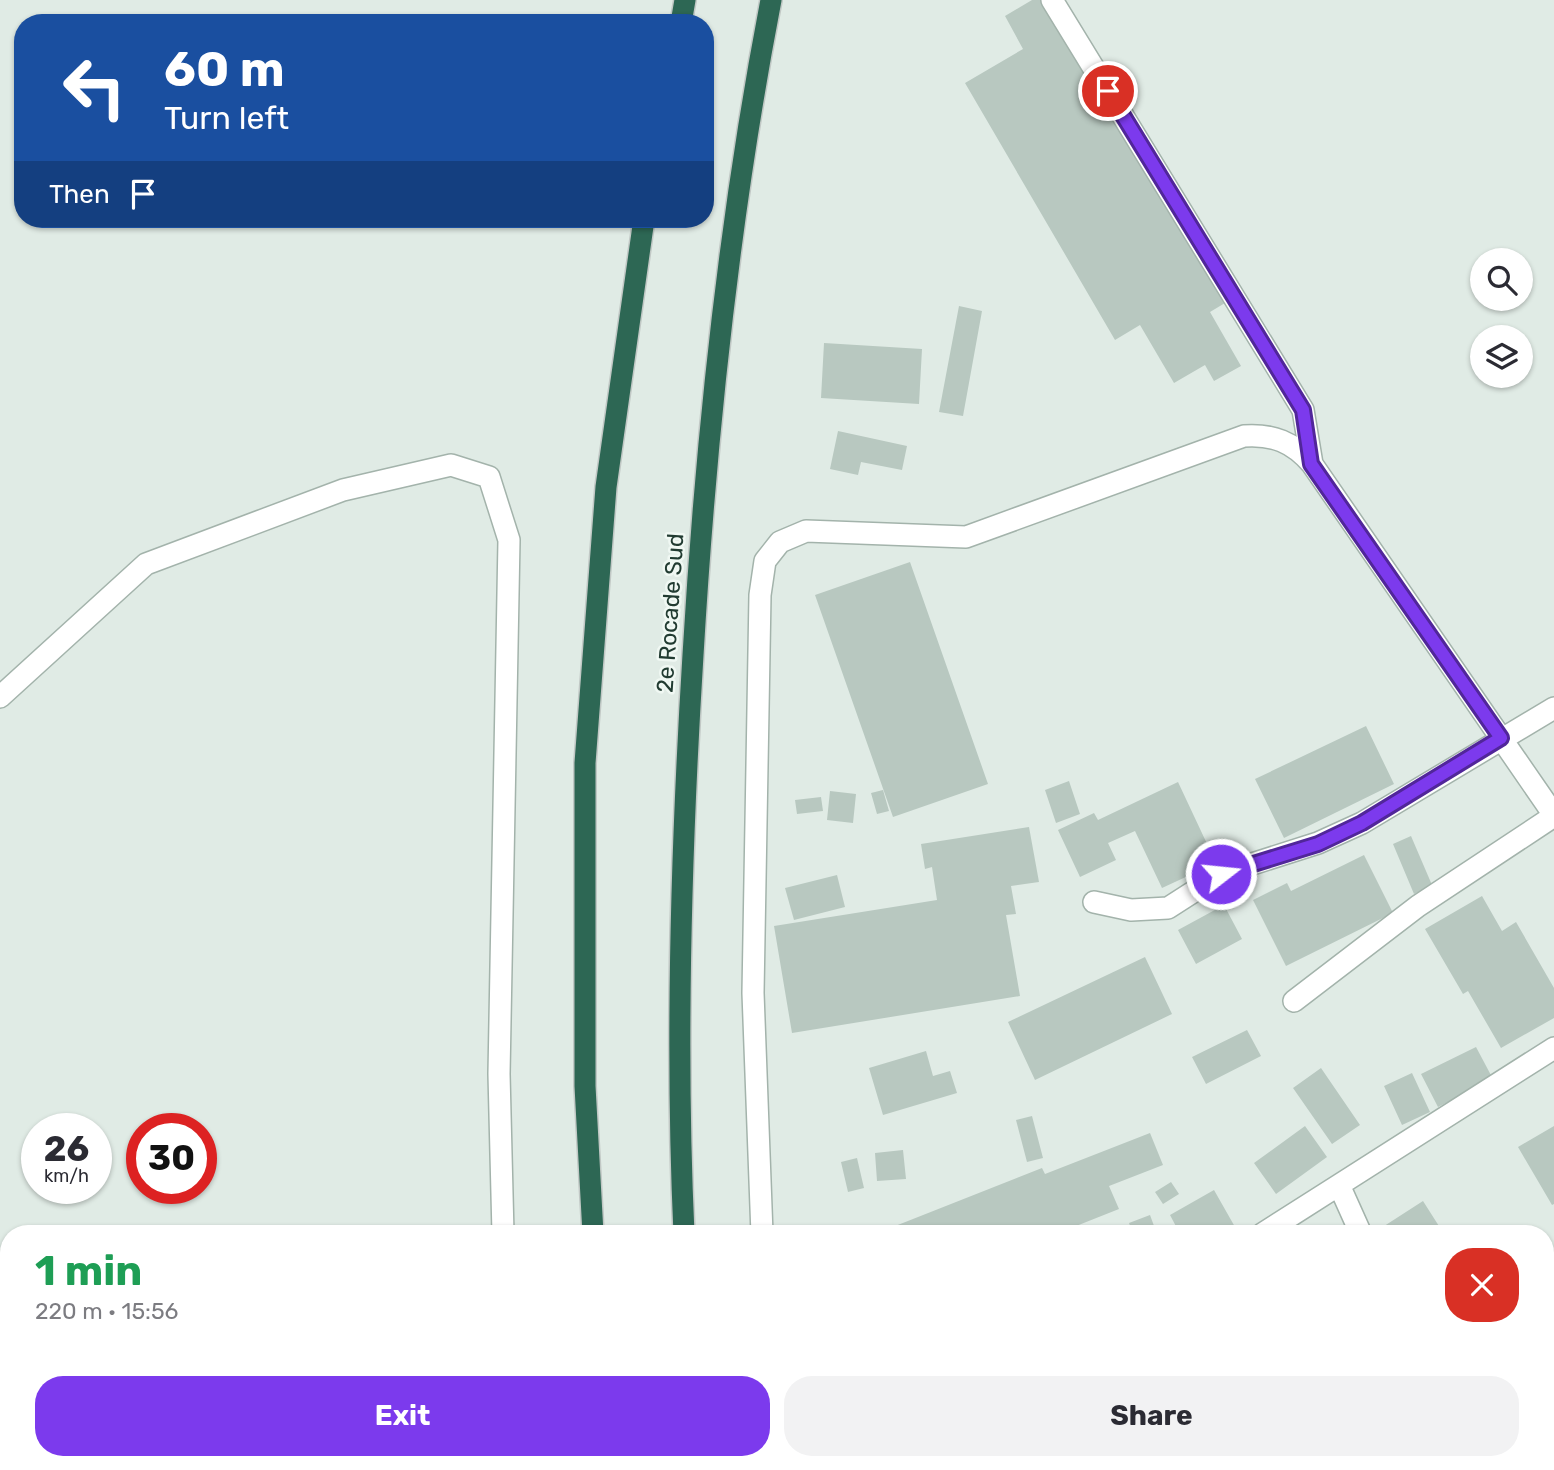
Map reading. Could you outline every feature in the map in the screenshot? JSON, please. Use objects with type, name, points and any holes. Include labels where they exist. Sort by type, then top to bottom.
[{"type":"highway","name":"2e Rocade Sud","points":[[684,1225],[678,1009],[684,795],[696,593],[711,406],[730,247],[753,94],[771,0]]},
{"type":"highway","points":[[593,1225],[585,1086],[585,763],[606,486],[643,228]]},
{"type":"street","points":[[1052,0],[1303,410],[1311,464]]},
{"type":"street","points":[[762,1225],[753,993],[760,595],[765,561],[780,542],[806,531],[966,537],[1244,436],[1275,437],[1301,452],[1554,815],[1418,906],[1294,1002]]},
{"type":"street","points":[[0,697],[146,564],[343,490],[451,465],[489,477],[509,540],[499,1074],[503,1225]]},
{"type":"street","points":[[1094,902],[1131,910],[1168,908],[1221,874],[1318,844],[1362,823],[1501,738],[1554,709]]},
{"type":"street","points":[[1276,1225],[1554,1048]]},
{"type":"street","points":[[1339,1185],[1357,1225]]},
{"type":"building","points":[[1032,0],[1048,0],[1225,303],[1210,312],[1241,366],[1214,381],[1205,365],[1174,383],[1140,325],[1115,340],[965,83],[1023,49],[1005,16]]},
{"type":"building","points":[[959,306],[982,311],[963,416],[939,412]]},
{"type":"building","points":[[824,343],[922,349],[919,404],[821,398]]},
{"type":"building","points":[[838,431],[907,446],[902,470],[861,462],[858,475],[830,469]]},
{"type":"building","points":[[910,562],[988,784],[893,817],[815,595]]},
{"type":"building","points":[[1366,726],[1394,784],[1284,838],[1255,779]]},
{"type":"building","points":[[1069,781],[1080,814],[1056,823],[1045,790]]},
{"type":"building","points":[[1178,782],[1216,863],[1162,888],[1135,831],[1108,843],[1116,860],[1080,877],[1058,830],[1094,813],[1098,820]]},
{"type":"building","points":[[883,790],[889,811],[877,814],[871,793]]},
{"type":"building","points":[[830,791],[856,794],[853,823],[827,820]]},
{"type":"building","points":[[821,797],[823,811],[797,814],[795,800]]},
{"type":"building","points":[[1029,827],[1039,882],[1011,886],[1016,914],[1006,915],[1020,996],[792,1033],[774,926],[937,900],[932,867],[925,869],[921,844]]},
{"type":"building","points":[[1411,836],[1432,885],[1414,894],[1393,844]]},
{"type":"building","points":[[1364,855],[1393,913],[1286,966],[1253,900],[1287,883],[1291,891]]},
{"type":"building","points":[[837,875],[845,907],[794,920],[785,888]]},
{"type":"building","points":[[1482,896],[1502,931],[1516,922],[1554,988],[1554,1018],[1501,1048],[1468,991],[1463,994],[1425,929]]},
{"type":"building","points":[[1224,905],[1242,939],[1196,964],[1178,930]]},
{"type":"building","points":[[1145,957],[1172,1014],[1035,1080],[1008,1022]]},
{"type":"building","points":[[1247,1030],[1261,1056],[1206,1084],[1192,1057]]},
{"type":"building","points":[[1476,1047],[1493,1079],[1438,1107],[1421,1074]]},
{"type":"building","points":[[926,1051],[933,1076],[950,1071],[957,1093],[883,1115],[869,1068]]},
{"type":"building","points":[[1321,1068],[1360,1125],[1332,1144],[1293,1088]]},
{"type":"building","points":[[1412,1073],[1430,1112],[1402,1125],[1384,1086]]},
{"type":"building","points":[[1032,1116],[1043,1158],[1027,1162],[1016,1120]]},
{"type":"building","points":[[1305,1126],[1327,1157],[1276,1194],[1254,1163]]},
{"type":"building","points":[[1554,1126],[1554,1204],[1552,1205],[1518,1147]]},
{"type":"building","points":[[1150,1133],[1163,1165],[1109,1186],[1119,1209],[1079,1225],[898,1225],[1042,1168],[1045,1174]]},
{"type":"building","points":[[903,1150],[906,1179],[877,1181],[875,1153]]},
{"type":"building","points":[[857,1158],[864,1188],[848,1192],[841,1162]]},
{"type":"building","points":[[1171,1182],[1179,1194],[1163,1204],[1155,1192]]},
{"type":"building","points":[[1214,1190],[1234,1225],[1175,1225],[1170,1215]]},
{"type":"building","points":[[1423,1201],[1438,1225],[1386,1225]]},
{"type":"building","points":[[1150,1215],[1154,1225],[1130,1225],[1129,1223]]},
{"type":"route","points":[[1108,91],[1303,410],[1309,431],[1311,464],[1501,738],[1362,823],[1318,844],[1221,874]]}]
